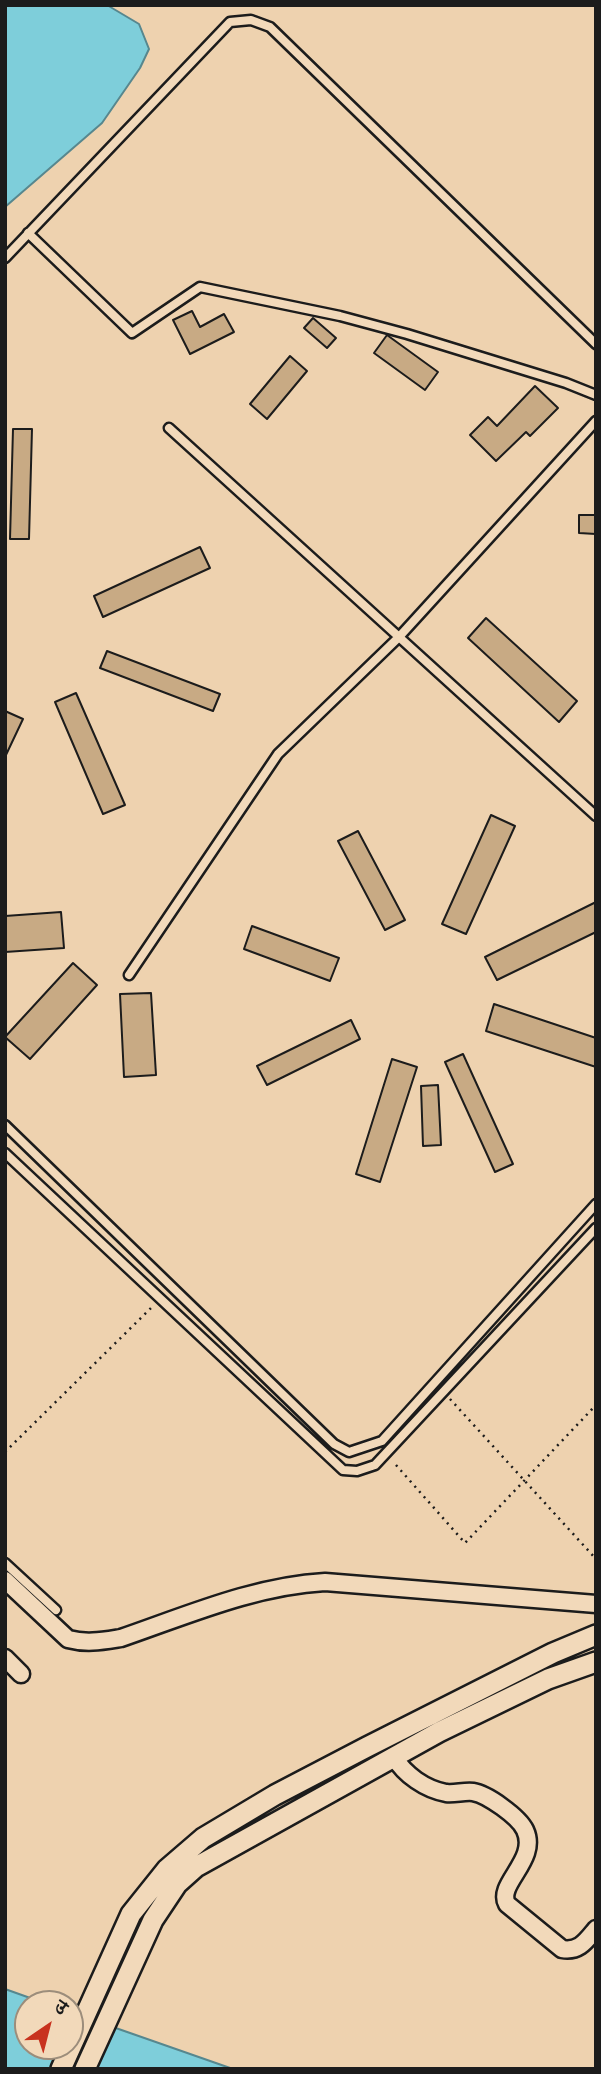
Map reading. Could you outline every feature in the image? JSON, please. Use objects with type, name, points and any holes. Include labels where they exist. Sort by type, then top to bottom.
[{"type":"street","points":[[5,1580],[68,1639],[80,1642],[121,1638],[255,1592],[304,1583],[325,1582],[596,1604]]},
{"type":"street","points":[[61,2069],[131,1914],[167,1869],[204,1838],[275,1795],[367,1747],[553,1653],[596,1635]]},
{"type":"street","points":[[5,1658],[21,1674]]},
{"type":"street","points":[[85,2069],[153,1920],[177,1884],[196,1867],[439,1732],[548,1679],[596,1662]]},
{"type":"street","points":[[394,1757],[410,1777],[446,1793],[470,1791],[483,1795],[504,1809],[526,1831],[525,1858],[504,1891],[507,1903],[562,1949],[571,1951],[581,1947],[596,1929]]},
{"type":"lane","points":[[5,258],[230,22],[251,20],[270,27],[596,344]]},
{"type":"lane","points":[[29,233],[132,333],[200,287],[340,316],[407,334],[566,383],[596,395]]},
{"type":"lane","points":[[130,975],[278,754],[399,637],[596,421]]},
{"type":"lane","points":[[169,428],[596,816]]},
{"type":"lane","points":[[5,1125],[334,1444],[349,1452],[382,1441],[596,1205]]},
{"type":"lane","points":[[5,1153],[343,1471],[357,1471],[375,1465],[596,1228]]},
{"type":"lane","points":[[5,1563],[56,1610]]},
{"type":"path","points":[[5,1452],[160,1300]]},
{"type":"path","points":[[443,1392],[596,1559]]},
{"type":"path","points":[[396,1465],[465,1543],[596,1405]]},
{"type":"water","points":[[5,5],[107,5],[139,24],[149,49],[140,68],[102,123],[5,207]]},
{"type":"water","points":[[5,1989],[14,1992],[14,2060],[84,2060],[84,2017],[233,2069],[5,2069]]},
{"type":"building","points":[[192,311],[200,327],[224,314],[234,332],[190,354],[173,320]]},
{"type":"building","points":[[313,318],[336,338],[327,348],[304,328]]},
{"type":"building","points":[[387,335],[438,372],[425,390],[374,353]]},
{"type":"building","points":[[290,356],[307,371],[267,419],[250,404]]},
{"type":"building","points":[[535,386],[558,408],[530,436],[526,432],[496,461],[470,435],[488,417],[497,426]]},
{"type":"building","points":[[13,429],[32,429],[29,539],[10,539]]},
{"type":"building","points":[[579,515],[596,515],[596,534],[579,533]]},
{"type":"building","points":[[200,547],[210,568],[103,617],[94,596]]},
{"type":"building","points":[[486,618],[577,701],[559,722],[468,638]]},
{"type":"building","points":[[107,651],[220,694],[213,711],[100,668]]},
{"type":"building","points":[[76,693],[125,805],[103,814],[55,702]]},
{"type":"building","points":[[5,711],[23,719],[5,757]]},
{"type":"building","points":[[491,815],[515,826],[466,934],[442,924]]},
{"type":"building","points":[[358,831],[405,920],[385,930],[338,841]]},
{"type":"building","points":[[596,902],[596,932],[497,980],[485,957]]},
{"type":"building","points":[[61,912],[64,948],[5,952],[5,916]]},
{"type":"building","points":[[252,926],[339,958],[330,981],[244,949]]},
{"type":"building","points":[[73,963],[97,985],[30,1059],[5,1037]]},
{"type":"building","points":[[151,993],[156,1075],[124,1077],[120,994]]},
{"type":"building","points":[[494,1004],[596,1038],[596,1067],[486,1031]]},
{"type":"building","points":[[351,1020],[360,1039],[267,1085],[257,1066]]},
{"type":"building","points":[[463,1054],[513,1164],[495,1172],[445,1062]]},
{"type":"building","points":[[392,1059],[417,1067],[380,1182],[356,1174]]},
{"type":"building","points":[[438,1085],[441,1145],[423,1146],[421,1086]]}]
